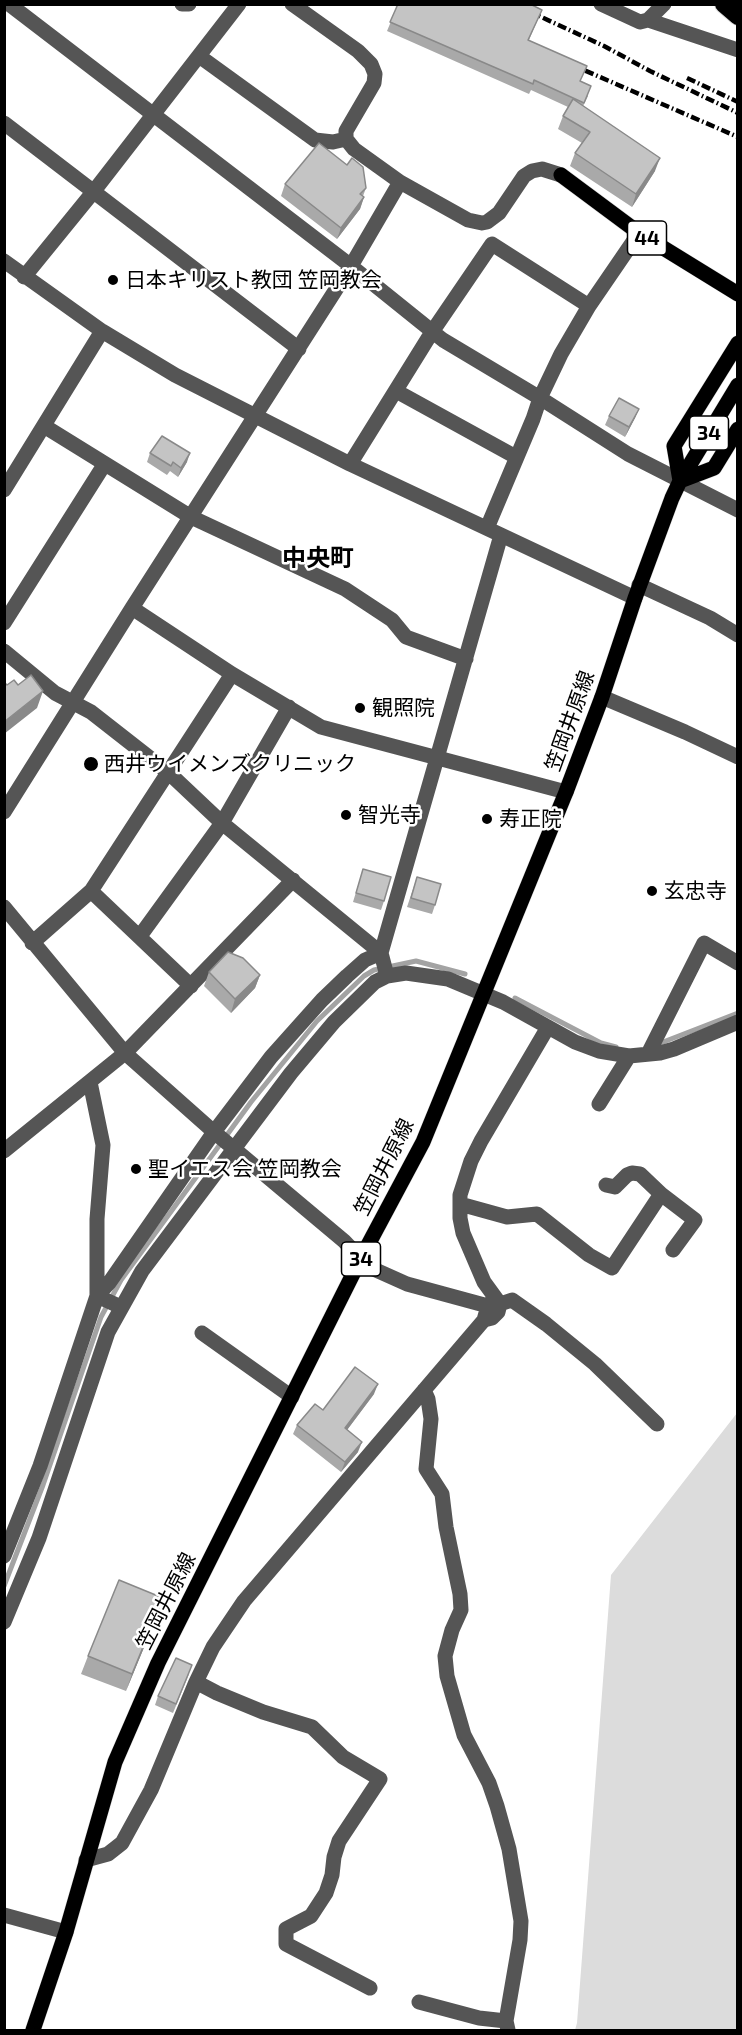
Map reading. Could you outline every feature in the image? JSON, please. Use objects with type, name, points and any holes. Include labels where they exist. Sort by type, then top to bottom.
[{"type":"highway","points":[[724,4],[738,16]]},
{"type":"main road","name":"44","points":[[561,175],[639,233],[738,294]]},
{"type":"main road","points":[[738,343],[674,446],[680,481],[714,468],[738,429]]},
{"type":"main road","name":"笠岡井原線","points":[[33,2031],[66,1932],[115,1762],[158,1663],[360,1260],[423,1142],[566,792],[672,498],[738,385]]},
{"type":"street","points":[[9,4],[351,266],[432,332],[628,454],[738,510]]},
{"type":"street","points":[[182,4],[189,4]]},
{"type":"street","points":[[24,277],[154,116],[239,4]]},
{"type":"street","points":[[292,4],[358,51],[371,64],[375,74],[374,83],[350,122],[346,131],[346,139],[354,149],[400,182],[468,220],[487,222],[499,213],[524,176],[542,169],[561,175]]},
{"type":"street","points":[[601,4],[640,22],[648,20],[664,4]]},
{"type":"street","points":[[648,20],[738,50]]},
{"type":"street","points":[[199,56],[315,141],[333,142],[346,139]]},
{"type":"street","points":[[4,123],[299,349]]},
{"type":"street","points":[[4,812],[299,349],[400,182]]},
{"type":"street","points":[[487,222],[492,244],[589,306]]},
{"type":"street","points":[[4,1556],[50,1470],[76,1390],[109,1302],[142,1271],[165,1221],[282,1065],[325,1015],[375,982],[384,966],[437,757],[466,659],[494,532],[516,457],[561,354],[589,306],[639,233]]},
{"type":"street","points":[[350,464],[432,332],[492,244]]},
{"type":"street","points":[[4,261],[102,331],[175,375],[350,464],[494,532],[637,592],[710,618],[738,635]]},
{"type":"street","points":[[4,490],[102,331]]},
{"type":"street","points":[[396,391],[516,457]]},
{"type":"street","points":[[44,426],[191,517],[345,589],[392,620],[406,637],[466,659]]},
{"type":"street","points":[[4,623],[104,465]]},
{"type":"street","points":[[132,608],[232,674],[321,728],[566,792]]},
{"type":"street","points":[[4,651],[55,693],[91,712],[169,773],[222,823],[293,880],[384,966]]},
{"type":"street","points":[[32,943],[91,891],[232,674]]},
{"type":"street","points":[[602,697],[686,732],[738,757]]},
{"type":"street","points":[[140,936],[222,823],[289,707]]},
{"type":"street","points":[[4,1151],[125,1053],[293,880]]},
{"type":"street","points":[[91,891],[190,986]]},
{"type":"street","points":[[4,907],[125,1053],[344,1241],[360,1260],[369,1267],[407,1284],[491,1307]]},
{"type":"street","points":[[653,1045],[704,944],[738,963]]},
{"type":"street","points":[[4,1622],[39,1538],[50,1470],[76,1390],[108,1332],[109,1283],[165,1221],[224,1140],[282,1065],[325,1015],[365,960],[406,973],[448,979],[483,992],[599,1051],[629,1056]]},
{"type":"street","points":[[599,1104],[629,1056],[653,1045],[674,1049],[738,1022]]},
{"type":"street","points":[[491,1307],[484,1282],[463,1233],[460,1204],[464,1181],[481,1141],[548,1027]]},
{"type":"street","points":[[90,1082],[103,1145],[97,1219],[109,1302]]},
{"type":"street","points":[[606,1185],[615,1187],[627,1174],[640,1174],[661,1194],[695,1220],[673,1250]]},
{"type":"street","points":[[460,1204],[507,1217],[537,1214],[589,1254],[612,1268],[661,1194]]},
{"type":"street","points":[[86,1860],[108,1854],[122,1843],[151,1790],[213,1647],[244,1601],[424,1390],[491,1307],[512,1299],[595,1364],[657,1424]]},
{"type":"street","points":[[202,1333],[292,1397]]},
{"type":"street","points":[[419,2002],[507,2026],[521,1922],[509,1849],[497,1806],[489,1783],[464,1735],[447,1676],[445,1656],[452,1630],[461,1610],[442,1494],[426,1469],[431,1419],[424,1390]]},
{"type":"street","points":[[196,1682],[254,1708],[312,1727],[343,1757],[380,1779],[339,1841],[326,1893],[311,1916],[286,1929],[286,1944],[370,1988]]},
{"type":"street","points":[[4,1915],[66,1932]]},
{"type":"shaded area","points":[[737,1413],[737,2030],[575,2030],[611,1575]]},
{"type":"building","points":[[398,4],[530,4],[542,10],[528,40],[587,66],[580,81],[591,86],[584,103],[534,80],[533,84],[390,22]]},
{"type":"building","points":[[573,99],[660,158],[636,194],[575,153],[590,132],[563,116]]},
{"type":"building","points":[[319,143],[347,165],[352,158],[363,167],[366,188],[360,194],[364,197],[341,228],[285,184]]},
{"type":"building","points":[[619,398],[639,409],[629,427],[609,416]]},
{"type":"building","points":[[162,436],[190,453],[181,468],[173,462],[171,466],[150,453]]},
{"type":"building","points":[[31,675],[43,691],[4,722],[4,682],[7,685],[14,680],[18,685]]},
{"type":"building","points":[[363,869],[391,877],[384,901],[356,893]]},
{"type":"building","points":[[417,877],[441,884],[435,905],[411,898]]},
{"type":"building","points":[[228,952],[243,958],[260,975],[235,999],[209,972]]},
{"type":"building","points":[[355,1367],[378,1384],[345,1428],[362,1442],[345,1462],[297,1425],[315,1404],[323,1410]]},
{"type":"building","points":[[119,1580],[163,1598],[132,1674],[88,1656]]},
{"type":"building","points":[[176,1658],[192,1665],[176,1704],[158,1696]]},
{"type":"waterway","points":[[4,1586],[43,1485],[101,1317],[121,1280],[251,1102],[317,1021],[364,976],[374,970],[416,961],[465,974]]},
{"type":"waterway","points":[[515,998],[601,1043],[616,1047]]},
{"type":"waterway","points":[[658,1044],[738,1013]]},
{"type":"railway","points":[[513,4],[604,46],[738,113]]},
{"type":"railway","points":[[570,64],[738,137]]},
{"type":"railway","points":[[687,78],[738,102]]},
{"type":"place","name":"日本キリスト教団 笠岡教会","points":[[113,280]]},
{"type":"place","name":"観照院","points":[[360,708]]},
{"type":"place","name":"西井ウイメンズクリニック","points":[[91,764]]},
{"type":"place","name":"智光寺","points":[[346,815]]},
{"type":"place","name":"寿正院","points":[[487,819]]},
{"type":"place","name":"玄忠寺","points":[[652,891]]},
{"type":"place","name":"聖イエス会 笠岡教会","points":[[136,1169]]},
{"type":"district","name":"中央町","points":[[318,558]]}]
